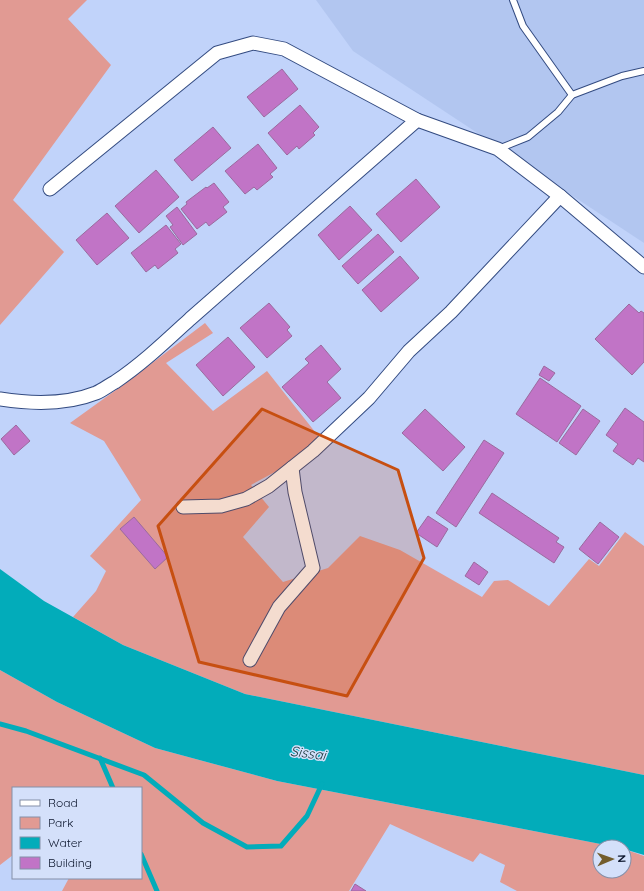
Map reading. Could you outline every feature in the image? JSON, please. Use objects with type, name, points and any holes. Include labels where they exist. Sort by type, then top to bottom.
[{"type":"street","points":[[50,189],[218,53],[253,43],[284,49],[417,120],[498,149],[560,196],[644,267]]},
{"type":"street","points":[[0,399],[17,402],[54,402],[76,400],[98,392],[122,377],[155,351],[417,120]]},
{"type":"street","points":[[183,507],[221,506],[246,499],[269,486],[313,451],[369,398],[409,351],[451,312],[560,196]]},
{"type":"street","points":[[250,660],[279,607],[313,568],[295,492],[292,468]]},
{"type":"lane","points":[[513,0],[523,26],[572,95]]},
{"type":"lane","points":[[498,149],[528,137],[558,112],[572,95],[622,76],[644,71]]},
{"type":"highlighted area","points":[[262,409],[398,470],[424,558],[347,696],[199,662],[158,526]]},
{"type":"shaded area","points":[[316,0],[644,0],[644,243],[353,51]]},
{"type":"green space","points":[[0,0],[87,0],[68,19],[111,65],[13,200],[64,252],[0,325]]},
{"type":"green space","points":[[205,323],[213,333],[166,363],[213,411],[267,371],[319,437],[286,466],[251,485],[269,507],[243,537],[283,582],[328,568],[360,536],[400,550],[482,597],[494,581],[508,580],[549,606],[589,559],[599,566],[625,532],[644,546],[644,775],[245,694],[123,645],[73,617],[96,591],[106,571],[90,556],[141,500],[104,441],[70,423]]},
{"type":"green space","points":[[0,670],[57,702],[155,748],[277,781],[592,842],[592,879],[632,879],[632,852],[644,856],[644,891],[517,891],[500,882],[505,865],[480,853],[473,862],[390,824],[349,891],[62,891],[68,879],[142,879],[142,787],[12,787],[12,856],[0,865]]},
{"type":"water","name":"Sissai","points":[[0,569],[44,601],[123,645],[245,694],[644,775],[644,855],[632,851],[632,839],[592,839],[592,842],[277,781],[155,748],[57,702],[0,670]]},
{"type":"building","points":[[282,69],[298,89],[264,117],[247,97]]},
{"type":"building","points":[[300,105],[319,127],[313,133],[315,135],[299,149],[297,146],[287,155],[268,133]]},
{"type":"building","points":[[213,127],[231,148],[192,181],[174,160]]},
{"type":"building","points":[[258,144],[277,168],[270,174],[273,177],[257,190],[254,187],[245,194],[225,171]]},
{"type":"building","points":[[156,170],[179,197],[139,233],[115,206]]},
{"type":"building","points":[[416,179],[440,207],[401,242],[376,214]]},
{"type":"building","points":[[214,183],[229,202],[223,207],[227,212],[209,226],[206,222],[197,229],[181,209],[187,204],[186,202]]},
{"type":"building","points":[[350,206],[372,230],[339,260],[318,235]]},
{"type":"building","points":[[177,207],[197,234],[183,245],[170,227],[173,225],[166,216]]},
{"type":"building","points":[[107,213],[129,238],[97,265],[76,240]]},
{"type":"building","points":[[166,225],[181,244],[175,249],[178,253],[158,269],[155,265],[146,272],[131,253]]},
{"type":"building","points":[[378,234],[394,252],[358,284],[342,266]]},
{"type":"building","points":[[400,256],[419,278],[381,312],[362,290]]},
{"type":"building","points":[[269,303],[290,327],[287,330],[292,336],[267,358],[240,328]]},
{"type":"building","points":[[629,304],[639,313],[641,311],[644,313],[644,362],[632,375],[595,339]]},
{"type":"building","points":[[228,337],[255,367],[223,396],[196,365]]},
{"type":"building","points":[[321,345],[341,369],[327,382],[341,398],[313,422],[282,387],[309,363],[305,359]]},
{"type":"building","points":[[544,366],[555,373],[549,381],[539,375]]},
{"type":"building","points":[[540,378],[581,406],[557,442],[516,414]]},
{"type":"building","points":[[625,408],[644,422],[644,462],[638,458],[633,465],[613,451],[618,444],[606,435]]},
{"type":"building","points":[[425,409],[465,447],[443,471],[402,433]]},
{"type":"building","points":[[583,409],[600,421],[576,455],[559,443]]},
{"type":"building","points":[[16,425],[30,441],[14,455],[1,439]]},
{"type":"building","points":[[484,440],[504,453],[456,527],[436,513]]},
{"type":"building","points":[[492,493],[559,538],[556,542],[564,547],[554,563],[479,513]]},
{"type":"building","points":[[428,516],[448,529],[437,547],[416,533]]},
{"type":"building","points":[[134,517],[168,557],[155,569],[120,529]]},
{"type":"building","points":[[600,522],[619,537],[598,564],[579,549]]},
{"type":"building","points":[[474,562],[488,572],[479,585],[465,576]]},
{"type":"building","points":[[355,884],[366,891],[351,891]]},
{"type":"waterway","points":[[0,724],[26,731],[144,775],[203,823],[247,847],[281,846],[307,816],[322,784]]},
{"type":"waterway","points":[[100,758],[113,787]]},
{"type":"waterway","points":[[142,856],[157,891]]}]
